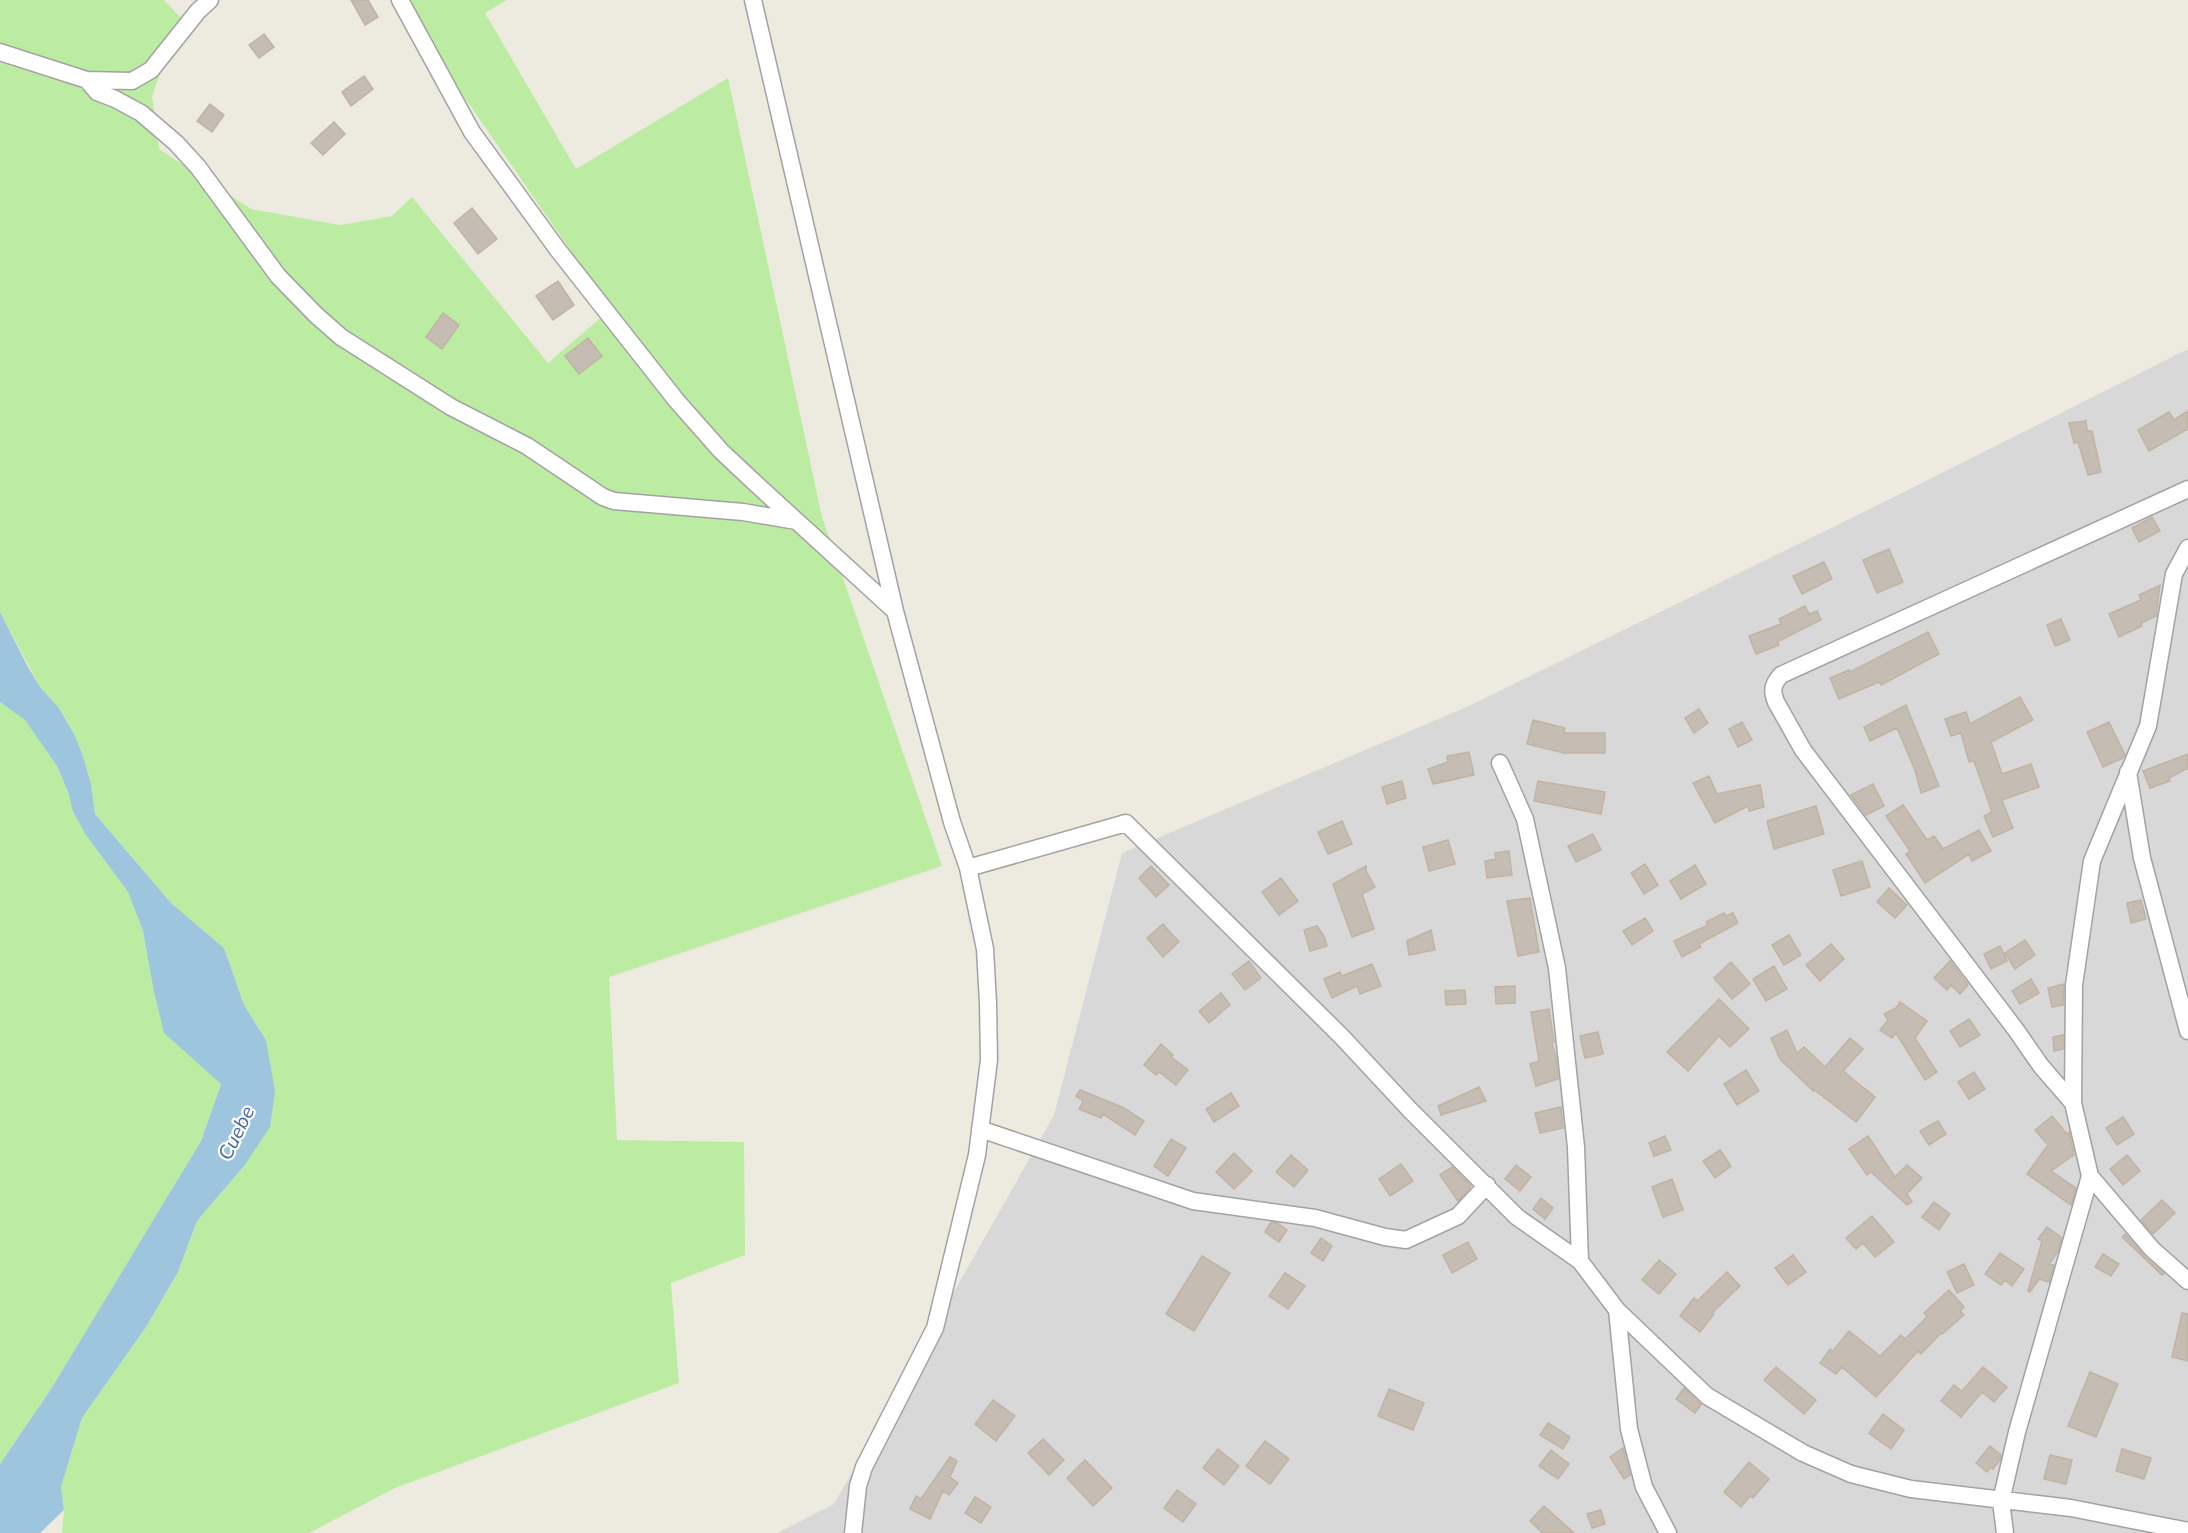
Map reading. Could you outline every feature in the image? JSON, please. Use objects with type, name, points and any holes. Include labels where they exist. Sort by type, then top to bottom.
[{"type":"street","points":[[0,52],[87,80],[132,81],[151,70],[198,11],[210,0]]},
{"type":"street","points":[[400,0],[472,132],[558,250],[675,400],[721,450],[895,610]]},
{"type":"street","points":[[753,0],[895,610],[952,822],[968,868],[985,949],[989,1060],[977,1155],[935,1328],[864,1467],[858,1486],[853,1533]]},
{"type":"street","points":[[87,80],[97,92],[141,112],[176,143],[198,167],[278,276],[316,315],[341,337],[451,407],[527,446],[603,497],[615,501],[743,512],[796,521]]},
{"type":"street","points":[[2073,1103],[2041,1066],[1803,750],[1772,694],[1773,684],[1781,675],[2188,489]]},
{"type":"street","points":[[2188,549],[2174,574],[2148,726],[2092,861],[2083,910],[2074,986],[2073,1103],[2090,1176],[2152,1249],[2188,1281]]},
{"type":"street","points":[[1500,763],[1525,819],[1557,968],[1576,1147],[1580,1261]]},
{"type":"street","points":[[2128,772],[2142,858],[2188,1031]]},
{"type":"street","points":[[968,868],[1126,823],[1342,1037],[1385,1084],[1517,1217],[1580,1261],[1617,1310],[1707,1396],[1803,1453],[1851,1474],[1901,1486],[2001,1501],[2071,1508],[2188,1531]]},
{"type":"street","points":[[980,1129],[1193,1201],[1315,1218],[1385,1237],[1406,1240],[1458,1216],[1487,1185]]},
{"type":"street","points":[[2005,1533],[2001,1501],[2017,1432],[2090,1176]]},
{"type":"street","points":[[1617,1310],[1629,1429],[1644,1486],[1668,1533]]},
{"type":"shaded area","points":[[2188,349],[2188,1533],[777,1533],[834,1504],[1054,1115],[1122,853],[1469,706]]},
{"type":"green space","points":[[0,0],[164,0],[181,18],[152,96],[159,149],[251,209],[340,225],[392,216],[412,197],[548,363],[611,309],[397,0],[507,0],[485,13],[576,169],[728,78],[822,517],[942,866],[609,977],[617,1140],[744,1142],[745,1255],[671,1283],[679,1383],[395,1488],[309,1533],[62,1533],[64,1510],[61,1487],[82,1418],[146,1327],[178,1272],[197,1221],[244,1166],[266,1040],[244,1005],[224,948],[171,903],[95,814],[91,784],[83,756],[66,719],[40,687],[0,612]]},
{"type":"green space","points":[[0,702],[25,719],[57,766],[68,792],[73,812],[86,835],[128,892],[143,931],[153,987],[198,1062],[221,1083],[201,1141],[51,1389],[0,1464]]},
{"type":"water","name":"Cuebe","points":[[0,612],[40,687],[59,708],[75,736],[91,784],[95,814],[171,903],[224,948],[244,1005],[266,1040],[275,1091],[270,1127],[244,1166],[197,1221],[178,1272],[146,1327],[82,1418],[61,1487],[64,1510],[40,1533],[0,1533],[0,1464],[51,1389],[201,1141],[221,1084],[164,1033],[143,931],[128,892],[86,835],[73,812],[68,792],[57,766],[25,720],[0,702]]},
{"type":"building","points":[[351,0],[368,0],[378,17],[365,25]]},
{"type":"building","points":[[264,34],[274,47],[259,58],[249,45]]},
{"type":"building","points":[[364,76],[373,89],[351,106],[342,92]]},
{"type":"building","points":[[210,104],[224,115],[212,132],[197,121]]},
{"type":"building","points":[[334,122],[345,134],[323,155],[311,143]]},
{"type":"building","points":[[472,208],[497,239],[478,254],[454,223]]},
{"type":"building","points":[[558,281],[574,305],[553,320],[536,296]]},
{"type":"building","points":[[443,313],[459,325],[442,349],[426,337]]},
{"type":"building","points":[[588,338],[602,356],[579,374],[565,356]]},
{"type":"building","points":[[2188,411],[2188,429],[2149,451],[2138,430],[2169,412],[2174,420]]},
{"type":"building","points":[[2086,421],[2087,431],[2092,431],[2101,472],[2088,475],[2078,442],[2074,443],[2069,423]]},
{"type":"building","points":[[2152,517],[2160,531],[2139,542],[2132,528]]},
{"type":"building","points":[[1889,549],[1903,582],[1877,593],[1863,560]]},
{"type":"building","points":[[1824,562],[1832,579],[1802,594],[1793,576]]},
{"type":"building","points":[[2160,585],[2156,616],[2119,637],[2109,614],[2141,600],[2139,595]]},
{"type":"building","points":[[1805,606],[1809,614],[1817,611],[1821,620],[1777,642],[1779,645],[1756,654],[1749,636],[1781,624],[1779,619]]},
{"type":"building","points":[[2061,619],[2070,640],[2055,646],[2047,625]]},
{"type":"building","points":[[1928,632],[1939,654],[1881,685],[1879,682],[1839,699],[1830,678],[1849,670],[1850,672]]},
{"type":"building","points":[[2020,697],[2033,720],[1991,742],[2002,774],[2031,764],[2039,787],[2002,800],[2013,828],[1993,837],[1984,816],[1992,812],[1974,761],[1969,762],[1961,733],[1951,736],[1945,719],[1966,712],[1970,724]]},
{"type":"building","points":[[1906,705],[1939,786],[1921,793],[1915,770],[1897,728],[1870,741],[1864,727]]},
{"type":"building","points":[[1699,709],[1708,723],[1694,733],[1685,718]]},
{"type":"building","points":[[1533,720],[1565,728],[1564,733],[1605,733],[1605,753],[1564,753],[1527,744]]},
{"type":"building","points":[[1742,722],[1752,740],[1738,747],[1729,729]]},
{"type":"building","points":[[2109,722],[2125,755],[2103,767],[2087,732]]},
{"type":"building","points":[[1469,752],[1474,775],[1433,784],[1428,769],[1448,762],[1447,756]]},
{"type":"building","points":[[2188,754],[2188,768],[2169,778],[2170,781],[2150,788],[2143,771]]},
{"type":"building","points":[[1709,776],[1717,794],[1760,785],[1764,807],[1749,811],[1748,806],[1715,823],[1693,783]]},
{"type":"building","points":[[1402,781],[1406,798],[1387,804],[1382,787]]},
{"type":"building","points":[[1538,781],[1605,792],[1601,814],[1534,801]]},
{"type":"building","points":[[1873,784],[1884,806],[1866,815],[1851,795]]},
{"type":"building","points":[[1903,805],[1927,840],[1934,836],[1943,849],[1979,830],[1991,851],[1972,861],[1969,854],[1925,883],[1906,854],[1910,851],[1886,816]]},
{"type":"building","points":[[1816,806],[1824,834],[1774,849],[1767,821]]},
{"type":"building","points":[[1342,821],[1352,844],[1328,854],[1318,832]]},
{"type":"building","points":[[1593,834],[1601,850],[1576,862],[1568,846]]},
{"type":"building","points":[[1448,840],[1455,864],[1429,871],[1423,847]]},
{"type":"building","points":[[1509,851],[1512,875],[1487,878],[1485,861],[1496,859],[1495,853]]},
{"type":"building","points":[[1862,861],[1870,887],[1841,896],[1833,870]]},
{"type":"building","points":[[1645,864],[1658,885],[1644,894],[1631,873]]},
{"type":"building","points":[[1695,865],[1706,884],[1681,899],[1670,881]]},
{"type":"building","points":[[1151,866],[1169,885],[1156,897],[1139,878]]},
{"type":"building","points":[[1366,866],[1366,871],[1375,887],[1362,894],[1374,929],[1352,937],[1333,884]]},
{"type":"building","points":[[1281,878],[1298,901],[1279,915],[1262,892]]},
{"type":"building","points":[[1889,888],[1907,905],[1895,918],[1877,902]]},
{"type":"building","points":[[1530,898],[1539,952],[1518,956],[1507,901]]},
{"type":"building","points":[[2141,900],[2146,919],[2131,923],[2127,903]]},
{"type":"building","points":[[1724,913],[1726,916],[1733,913],[1738,923],[1699,944],[1701,947],[1682,957],[1674,941],[1708,925],[1706,922]]},
{"type":"building","points":[[1645,918],[1653,931],[1632,945],[1623,931]]},
{"type":"building","points":[[1163,924],[1179,942],[1163,957],[1147,938]]},
{"type":"building","points":[[1317,926],[1327,946],[1310,951],[1304,930]]},
{"type":"building","points":[[1431,930],[1435,950],[1409,955],[1407,941]]},
{"type":"building","points":[[1789,935],[1801,955],[1784,965],[1772,945]]},
{"type":"building","points":[[2025,940],[2035,955],[2015,969],[2005,953]]},
{"type":"building","points":[[1831,944],[1844,959],[1820,981],[1806,965]]},
{"type":"building","points":[[2000,946],[2007,961],[1991,969],[1984,954]]},
{"type":"building","points":[[1249,961],[1261,978],[1245,990],[1232,974]]},
{"type":"building","points":[[1950,961],[1968,985],[1960,994],[1951,985],[1947,990],[1934,978]]},
{"type":"building","points":[[1731,962],[1750,984],[1732,999],[1714,978]]},
{"type":"building","points":[[1372,964],[1381,986],[1360,994],[1357,986],[1332,998],[1324,979],[1340,972],[1342,976]]},
{"type":"building","points":[[1774,966],[1787,989],[1766,1001],[1753,979]]},
{"type":"building","points":[[2031,979],[2039,993],[2020,1004],[2012,991]]},
{"type":"building","points":[[2064,984],[2063,1005],[2052,1007],[2048,988]]},
{"type":"building","points":[[1515,986],[1515,1003],[1496,1004],[1495,987]]},
{"type":"building","points":[[1465,990],[1466,1004],[1446,1005],[1445,991]]},
{"type":"building","points":[[1221,993],[1230,1005],[1209,1023],[1199,1011]]},
{"type":"building","points":[[1719,999],[1749,1029],[1730,1047],[1719,1036],[1688,1071],[1667,1052]]},
{"type":"building","points":[[1900,1002],[1927,1021],[1915,1038],[1937,1072],[1925,1080],[1896,1033],[1892,1038],[1880,1030],[1888,1020],[1884,1014],[1896,1008]]},
{"type":"building","points":[[1549,1009],[1558,1079],[1536,1086],[1530,1064],[1539,1061],[1531,1012]]},
{"type":"building","points":[[1969,1019],[1980,1035],[1960,1047],[1950,1031]]},
{"type":"building","points":[[1787,1030],[1797,1053],[1804,1047],[1825,1067],[1850,1038],[1863,1049],[1843,1071],[1875,1097],[1856,1122],[1812,1088],[1814,1092],[1780,1059],[1771,1038]]},
{"type":"building","points":[[1598,1032],[1603,1054],[1585,1058],[1580,1036]]},
{"type":"building","points":[[2063,1035],[2063,1049],[2054,1051],[2053,1037]]},
{"type":"building","points":[[1161,1044],[1173,1055],[1171,1057],[1188,1070],[1176,1085],[1159,1072],[1156,1075],[1144,1065]]},
{"type":"building","points":[[1746,1070],[1759,1091],[1737,1105],[1724,1084]]},
{"type":"building","points":[[1974,1072],[1985,1089],[1969,1099],[1958,1082]]},
{"type":"building","points":[[1479,1087],[1486,1101],[1441,1115],[1438,1106]]},
{"type":"building","points":[[1080,1090],[1124,1108],[1144,1121],[1135,1135],[1103,1114],[1101,1118],[1079,1109],[1083,1101],[1076,1096]]},
{"type":"building","points":[[1231,1093],[1239,1106],[1214,1122],[1206,1109]]},
{"type":"building","points":[[1561,1107],[1563,1128],[1540,1133],[1535,1113]]},
{"type":"building","points":[[2052,1116],[2067,1134],[2069,1132],[2074,1155],[2051,1171],[2076,1188],[2071,1205],[2027,1174],[2048,1145],[2035,1130]]},
{"type":"building","points":[[2123,1117],[2134,1134],[2117,1145],[2106,1128]]},
{"type":"building","points":[[1938,1121],[1946,1134],[1929,1145],[1920,1131]]},
{"type":"building","points":[[1665,1136],[1671,1150],[1654,1156],[1649,1143]]},
{"type":"building","points":[[1868,1136],[1895,1177],[1907,1165],[1922,1178],[1907,1194],[1912,1202],[1907,1205],[1871,1172],[1867,1175],[1849,1149]]},
{"type":"building","points":[[1171,1139],[1186,1148],[1168,1176],[1154,1166]]},
{"type":"building","points":[[1720,1150],[1731,1166],[1715,1178],[1703,1161]]},
{"type":"building","points":[[1234,1153],[1252,1171],[1234,1189],[1216,1172]]},
{"type":"building","points":[[1291,1155],[1308,1170],[1294,1187],[1276,1172]]},
{"type":"building","points":[[2127,1155],[2140,1171],[2123,1185],[2110,1169]]},
{"type":"building","points":[[1401,1164],[1413,1181],[1390,1196],[1379,1179]]},
{"type":"building","points":[[1516,1165],[1531,1177],[1520,1191],[1505,1179]]},
{"type":"building","points":[[1452,1167],[1471,1186],[1458,1201],[1440,1175]]},
{"type":"building","points":[[1672,1179],[1683,1210],[1663,1217],[1652,1187]]},
{"type":"building","points":[[1541,1198],[1553,1208],[1545,1219],[1533,1209]]},
{"type":"building","points":[[2162,1200],[2175,1213],[2153,1234],[2141,1220]]},
{"type":"building","points":[[1934,1202],[1950,1214],[1939,1230],[1922,1217]]},
{"type":"building","points":[[1872,1216],[1894,1242],[1875,1257],[1863,1243],[1856,1249],[1846,1238]]},
{"type":"building","points":[[1271,1222],[1287,1230],[1279,1242],[1265,1232]]},
{"type":"building","points":[[2047,1227],[2062,1238],[2057,1253],[2049,1264],[2054,1265],[2049,1282],[2039,1279],[2030,1292],[2028,1291],[2042,1241],[2038,1239]]},
{"type":"building","points":[[2125,1234],[2164,1274],[2162,1275],[2122,1237]]},
{"type":"building","points":[[1321,1238],[1332,1246],[1323,1261],[1311,1253]]},
{"type":"building","points":[[1468,1242],[1477,1259],[1452,1273],[1443,1255]]},
{"type":"building","points":[[2000,1253],[2024,1269],[2012,1286],[2005,1280],[2001,1285],[1985,1274]]},
{"type":"building","points":[[2103,1254],[2119,1264],[2111,1276],[2095,1267]]},
{"type":"building","points":[[1793,1255],[1806,1272],[1788,1285],[1775,1268]]},
{"type":"building","points":[[1202,1256],[1230,1273],[1194,1331],[1166,1314]]},
{"type":"building","points":[[1659,1260],[1676,1274],[1659,1294],[1642,1280]]},
{"type":"building","points":[[1964,1264],[1974,1285],[1957,1293],[1947,1272]]},
{"type":"building","points":[[1727,1272],[1740,1286],[1712,1313],[1714,1314],[1700,1332],[1680,1316],[1694,1298],[1697,1301]]},
{"type":"building","points":[[1285,1273],[1305,1286],[1288,1309],[1269,1296]]},
{"type":"building","points":[[1949,1290],[1964,1307],[1960,1311],[1964,1315],[1941,1333],[1921,1354],[1918,1351],[1876,1397],[1842,1367],[1836,1374],[1820,1363],[1830,1349],[1833,1351],[1849,1331],[1880,1356],[1901,1335],[1905,1339],[1927,1317],[1924,1313]]},
{"type":"building","points":[[2182,1313],[2188,1314],[2188,1361],[2172,1357]]},
{"type":"building","points":[[1776,1367],[1816,1400],[1804,1414],[1764,1380]]},
{"type":"building","points":[[1983,1367],[2007,1387],[1994,1402],[1982,1392],[1961,1417],[1941,1401],[1954,1385],[1962,1391]]},
{"type":"building","points":[[2090,1372],[2118,1384],[2096,1437],[2068,1426]]},
{"type":"building","points":[[1684,1388],[1701,1405],[1695,1413],[1676,1399]]},
{"type":"building","points":[[1389,1389],[1424,1403],[1413,1430],[1378,1416]]},
{"type":"building","points":[[993,1400],[1015,1416],[996,1441],[975,1424]]},
{"type":"building","points":[[1883,1414],[1904,1430],[1891,1449],[1869,1433]]},
{"type":"building","points":[[1548,1423],[1570,1437],[1563,1449],[1540,1435]]},
{"type":"building","points":[[1043,1439],[1064,1460],[1049,1475],[1028,1453]]},
{"type":"building","points":[[1265,1441],[1289,1459],[1270,1484],[1246,1466]]},
{"type":"building","points":[[1990,1446],[2001,1455],[1993,1469],[1991,1467],[1987,1472],[1976,1463]]},
{"type":"building","points":[[1623,1448],[1630,1475],[1624,1479],[1610,1457]]},
{"type":"building","points":[[1218,1449],[1239,1466],[1224,1485],[1203,1468]]},
{"type":"building","points":[[2122,1449],[2151,1458],[2144,1479],[2116,1471]]},
{"type":"building","points":[[1551,1450],[1569,1464],[1558,1479],[1539,1466]]},
{"type":"building","points":[[2050,1455],[2072,1460],[2066,1484],[2044,1479]]},
{"type":"building","points":[[950,1457],[957,1461],[950,1477],[958,1483],[949,1495],[943,1491],[930,1519],[910,1509],[916,1496],[921,1499]]},
{"type":"building","points":[[1085,1460],[1112,1488],[1093,1506],[1067,1478]]},
{"type":"building","points":[[1749,1462],[1769,1479],[1753,1498],[1750,1496],[1741,1507],[1724,1492]]},
{"type":"building","points":[[1177,1490],[1196,1504],[1183,1522],[1164,1508]]},
{"type":"building","points":[[975,1497],[991,1507],[981,1523],[965,1513]]},
{"type":"building","points":[[1544,1506],[1574,1533],[1543,1533],[1530,1521]]},
{"type":"building","points":[[1601,1510],[1605,1524],[1592,1528],[1587,1514]]}]
